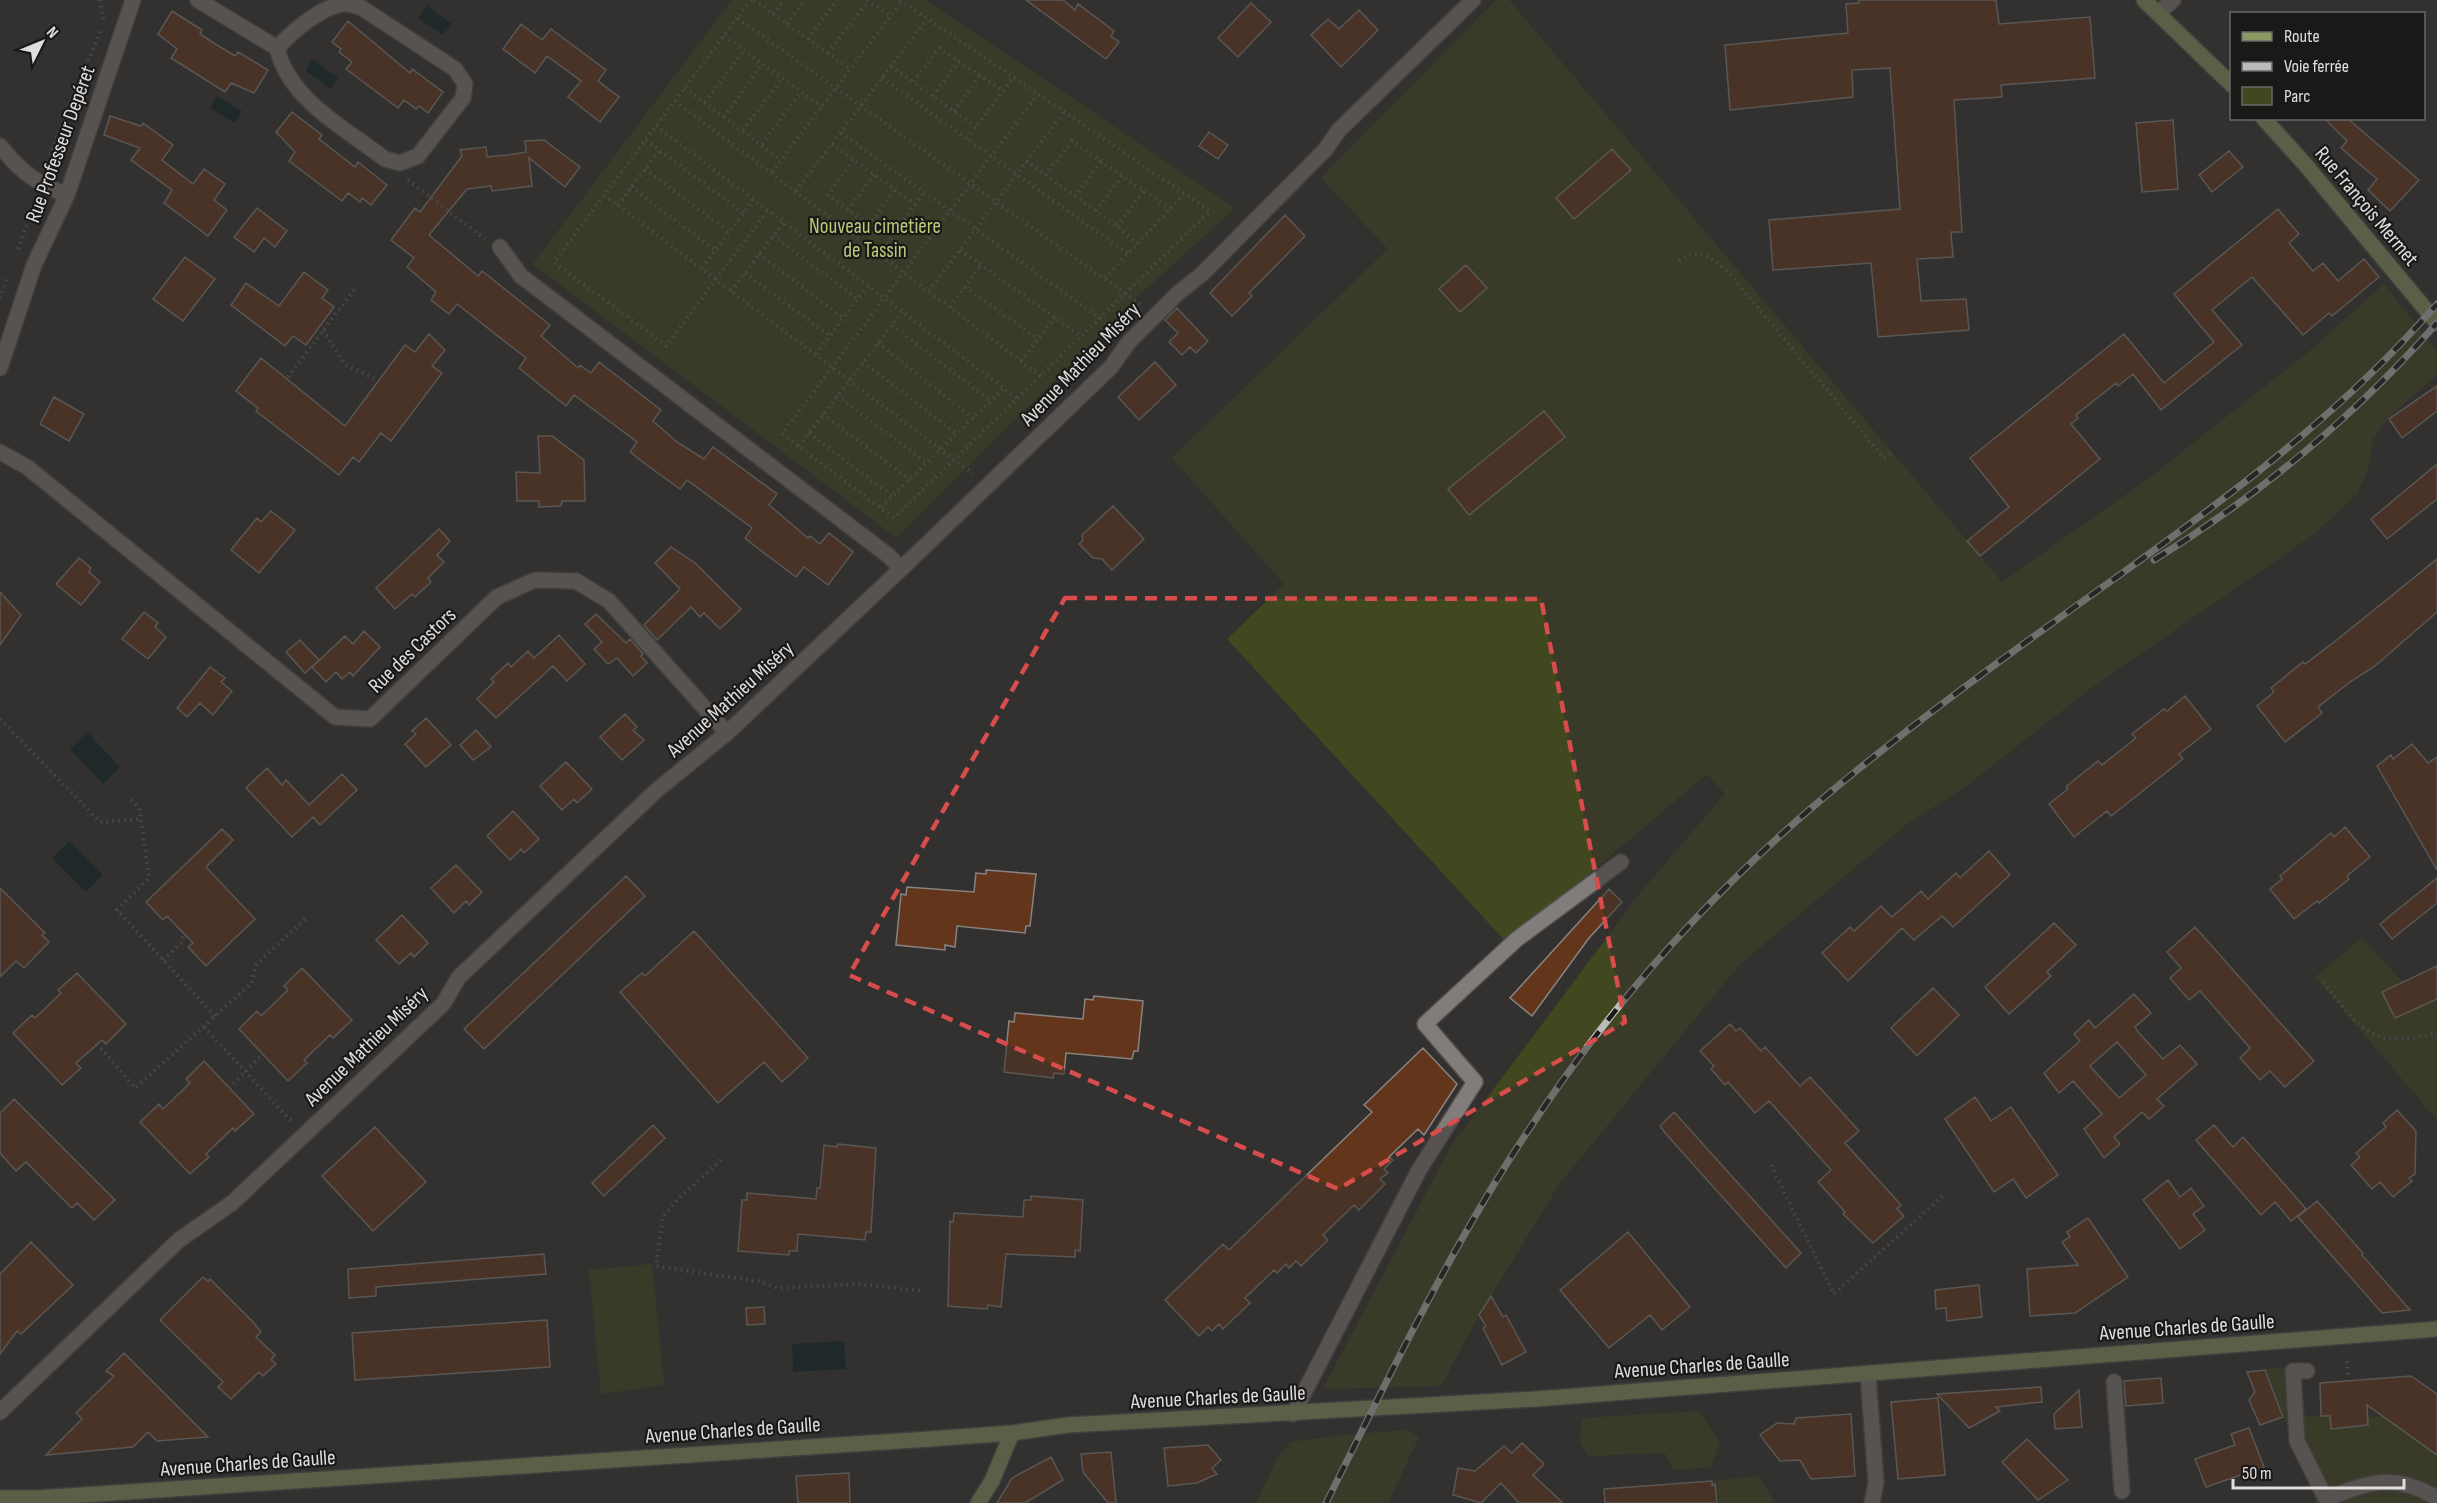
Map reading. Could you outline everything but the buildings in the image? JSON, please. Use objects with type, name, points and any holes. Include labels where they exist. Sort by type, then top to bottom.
[{"type":"main road","points":[[2144,0],[2230,83]]},
{"type":"main road","name":"Rue François Mermet","points":[[2265,120],[2304,163],[2437,323]]},
{"type":"main road","name":"Avenue Charles de Gaulle","points":[[0,1498],[49,1497],[1012,1433],[1068,1425],[1293,1414],[1868,1374],[2437,1329]]},
{"type":"main road","points":[[978,1503],[992,1481],[1012,1433]]},
{"type":"street","name":"Rue Professeur Depéret","points":[[0,368],[34,264],[67,195],[133,0]]},
{"type":"street","points":[[198,0],[277,48],[281,67],[297,92],[385,159],[400,163],[418,156],[463,98],[465,84],[456,69],[362,8],[345,4],[330,7],[289,36],[277,48]]},
{"type":"street","name":"Avenue Mathieu Miséry","points":[[0,1412],[179,1240],[232,1203],[443,1004],[459,977],[467,969],[657,790],[728,733],[987,487],[1111,367],[1129,342],[1177,294],[1202,274],[1326,150],[1347,123],[1473,0]]},
{"type":"street","points":[[2158,13],[2173,0]]},
{"type":"street","points":[[0,146],[19,169],[42,185],[67,195]]},
{"type":"street","points":[[500,247],[521,276],[889,556],[901,568]]},
{"type":"street","name":"Rue des Castors","points":[[0,452],[27,467],[335,717],[370,719],[497,597],[535,580],[576,581],[609,601],[728,733]]},
{"type":"street","points":[[1293,1414],[1419,1170],[1475,1082],[1425,1024],[1517,939],[1621,862]]},
{"type":"street","points":[[2307,1371],[2293,1371],[2297,1441],[2326,1499],[2361,1485],[2387,1481],[2406,1483],[2437,1498]]},
{"type":"street","points":[[1868,1374],[1876,1482],[1872,1503]]},
{"type":"street","points":[[2114,1382],[2122,1491]]},
{"type":"path","points":[[16,256],[42,185],[58,128],[74,99],[104,21],[100,0]]},
{"type":"path","points":[[768,210],[666,346],[554,262],[737,18],[753,0],[850,69]]},
{"type":"path","points":[[773,14],[784,0]]},
{"type":"path","points":[[787,24],[805,0]]},
{"type":"path","points":[[808,39],[837,0]]},
{"type":"path","points":[[828,53],[868,0],[891,16]]},
{"type":"path","points":[[771,173],[901,1],[1038,94],[1184,194],[1210,211],[1042,377],[894,518],[782,434],[1038,94]]},
{"type":"path","points":[[737,18],[1127,294]]},
{"type":"path","points":[[796,191],[927,19]]},
{"type":"path","points":[[724,36],[822,107]]},
{"type":"path","points":[[913,82],[939,48],[1003,91]]},
{"type":"path","points":[[705,102],[744,51]]},
{"type":"path","points":[[933,96],[959,61]]},
{"type":"path","points":[[724,117],[762,64]]},
{"type":"path","points":[[891,66],[976,127]]},
{"type":"path","points":[[954,111],[980,76]]},
{"type":"path","points":[[967,139],[1013,77]]},
{"type":"path","points":[[882,78],[1128,254]]},
{"type":"path","points":[[743,130],[782,79]]},
{"type":"path","points":[[685,88],[782,160]]},
{"type":"path","points":[[761,144],[801,92]]},
{"type":"path","points":[[675,101],[1042,377]]},
{"type":"path","points":[[929,291],[1064,112]]},
{"type":"path","points":[[656,126],[1018,399]]},
{"type":"path","points":[[841,133],[1101,319]]},
{"type":"path","points":[[646,140],[743,213]]},
{"type":"path","points":[[1045,175],[1072,141],[1170,209]]},
{"type":"path","points":[[832,144],[915,204]]},
{"type":"path","points":[[618,205],[660,150]]},
{"type":"path","points":[[854,160],[828,195],[878,232],[868,245]]},
{"type":"path","points":[[1075,196],[1101,161]]},
{"type":"path","points":[[1026,162],[1117,226],[1137,244]]},
{"type":"path","points":[[400,163],[411,184],[473,232],[500,247]]},
{"type":"path","points":[[645,169],[729,232]]},
{"type":"path","points":[[848,210],[874,175]]},
{"type":"path","points":[[1096,211],[1122,176]]},
{"type":"path","points":[[632,187],[715,250]]},
{"type":"path","points":[[869,226],[895,189]]},
{"type":"path","points":[[1117,226],[1144,191]]},
{"type":"path","points":[[880,254],[924,192]]},
{"type":"path","points":[[1105,279],[1184,194]]},
{"type":"path","points":[[604,195],[956,459],[987,487]]},
{"type":"path","points":[[702,268],[754,199]]},
{"type":"path","points":[[731,291],[784,222]]},
{"type":"path","points":[[773,236],[858,299]]},
{"type":"path","points":[[960,249],[1082,337]]},
{"type":"path","points":[[759,254],[843,318]]},
{"type":"path","points":[[1679,261],[1688,254],[1706,255],[1728,272],[1884,458],[1890,453]]},
{"type":"path","points":[[950,307],[981,265]]},
{"type":"path","points":[[0,298],[12,266]]},
{"type":"path","points":[[745,273],[830,336]]},
{"type":"path","points":[[288,377],[357,286]]},
{"type":"path","points":[[816,354],[868,286]]},
{"type":"path","points":[[965,287],[1038,339]]},
{"type":"path","points":[[799,446],[902,312]]},
{"type":"path","points":[[1021,361],[1055,317]]},
{"type":"path","points":[[891,326],[990,402]]},
{"type":"path","points":[[323,330],[345,365],[374,378]]},
{"type":"path","points":[[878,344],[973,418]]},
{"type":"path","points":[[863,362],[957,434]]},
{"type":"path","points":[[881,507],[1004,388]]},
{"type":"path","points":[[837,396],[927,463]]},
{"type":"path","points":[[823,414],[910,480]]},
{"type":"path","points":[[809,433],[892,496]]},
{"type":"path","points":[[0,719],[100,822],[140,819]]},
{"type":"path","points":[[131,800],[139,808],[149,878],[117,910],[215,1016]]},
{"type":"path","points":[[100,1048],[135,1089],[252,983],[255,966],[304,919]]},
{"type":"path","points":[[163,960],[180,943],[184,934]]},
{"type":"path","points":[[2323,982],[2354,1019],[2371,1035],[2386,1041],[2404,1041],[2436,1033]]},
{"type":"path","points":[[204,1027],[303,1134]]},
{"type":"path","points":[[229,1088],[263,1054]]},
{"type":"path","points":[[721,1160],[679,1198],[663,1217],[656,1266],[761,1282],[778,1288],[860,1284],[923,1291]]},
{"type":"path","points":[[1771,1166],[1834,1294],[1946,1193]]},
{"type":"path","points":[[2347,1360],[2348,1377]]},
{"type":"highlighted area","points":[[1065,598],[1541,599],[1625,1022],[1338,1189],[849,975]]},
{"type":"green space","name":"Nouveau cimetière de Tassin","points":[[732,0],[926,0],[1235,208],[1135,299],[897,538],[533,264]]},
{"type":"green space","points":[[1496,0],[1509,0],[2002,582],[2151,477],[2312,349],[2384,284],[2437,351],[2437,375],[2389,416],[2373,440],[2369,467],[2357,494],[2313,535],[2091,688],[1965,787],[1907,824],[1739,965],[1560,1183],[1479,1315],[1441,1386],[1323,1389],[1451,1146],[1640,893],[1725,794],[1707,774],[1507,943],[1227,639],[1284,584],[1172,458],[1388,249],[1321,178]]},
{"type":"green space","points":[[2362,938],[2403,983],[2382,992],[2395,1018],[2437,999],[2437,1120],[2315,977]]},
{"type":"green space","points":[[652,1264],[664,1385],[601,1394],[589,1270]]},
{"type":"green space","points":[[2291,1368],[2299,1416],[2330,1416],[2332,1429],[2367,1425],[2367,1417],[2396,1416],[2405,1432],[2437,1455],[2437,1503],[2316,1503],[2266,1369]]},
{"type":"green space","points":[[1699,1411],[1720,1442],[1711,1467],[1673,1470],[1665,1453],[1588,1456],[1580,1442],[1582,1418]]},
{"type":"green space","points":[[1407,1430],[1419,1437],[1388,1503],[1256,1503],[1277,1459],[1291,1442],[1341,1435]]},
{"type":"green space","points":[[1759,1476],[1775,1503],[1720,1503],[1712,1481]]},
{"type":"water","points":[[427,6],[452,24],[443,35],[418,18]]},
{"type":"water","points":[[313,59],[338,78],[330,89],[305,70]]},
{"type":"water","points":[[217,96],[242,111],[235,123],[210,108]]},
{"type":"water","points":[[88,733],[120,767],[103,784],[70,749]]},
{"type":"water","points":[[69,841],[103,875],[86,892],[52,858]]},
{"type":"water","points":[[844,1341],[846,1369],[793,1372],[792,1344]]},
{"type":"railway","points":[[1326,1503],[1437,1284],[1511,1157],[1543,1108],[1612,1015],[1688,926],[1771,844],[1889,745],[1965,686],[2247,481],[2287,448],[2365,379],[2437,304]]},
{"type":"railway","points":[[2154,560],[2231,509],[2304,452],[2373,390],[2437,323]]}]
